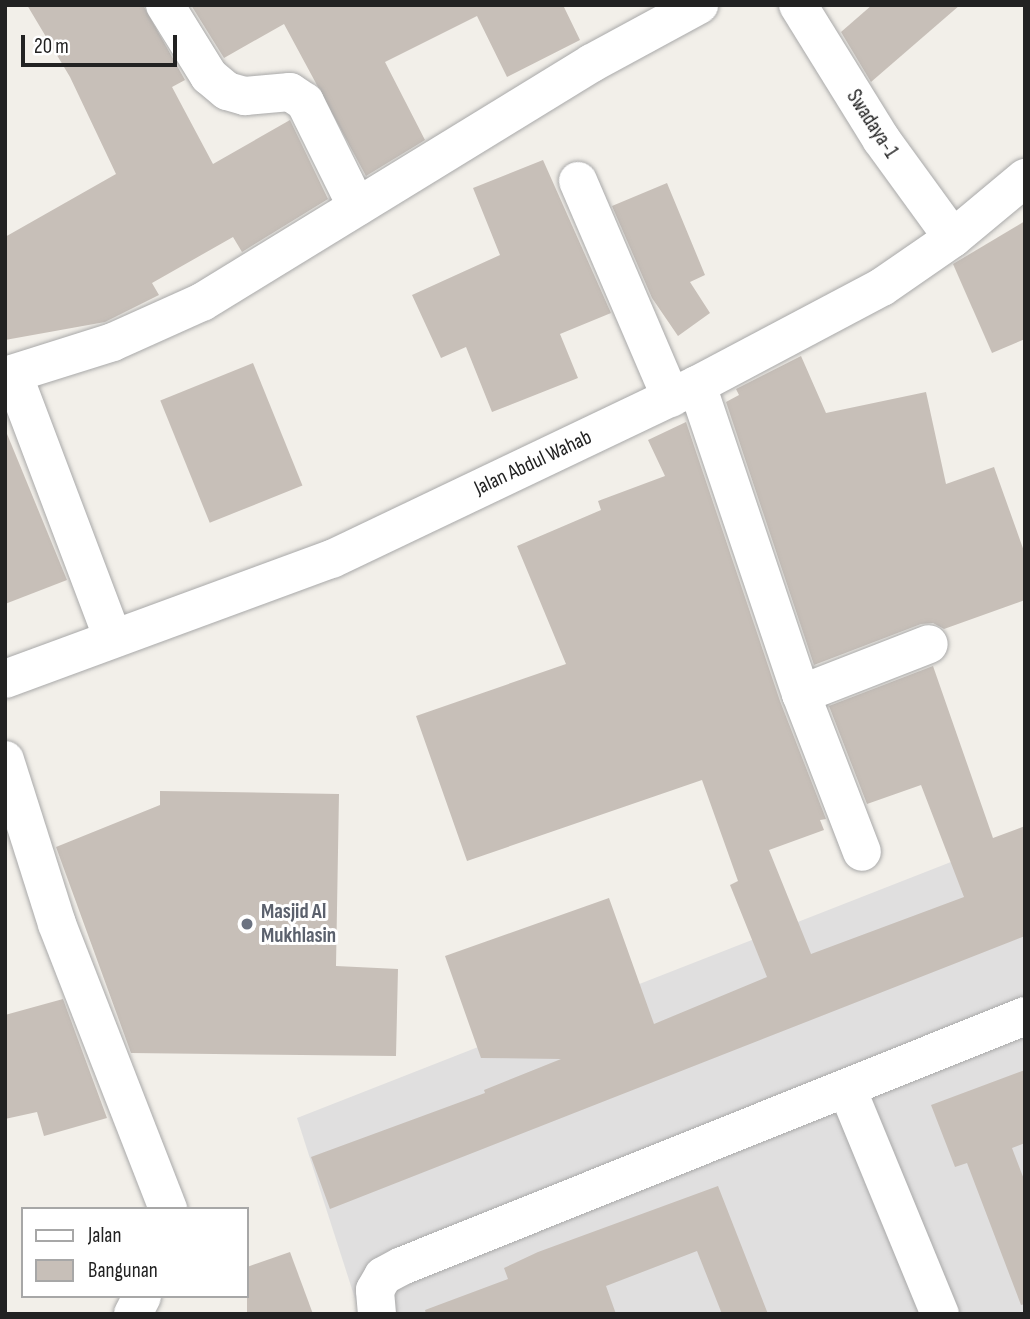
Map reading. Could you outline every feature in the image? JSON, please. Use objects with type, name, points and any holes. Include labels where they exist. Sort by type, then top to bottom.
[{"type":"street","points":[[164,5],[209,76],[227,91],[245,96],[290,92],[305,102],[356,207]]},
{"type":"street","points":[[113,639],[9,375],[113,342],[202,302],[592,63],[699,5]]},
{"type":"street","name":"Swadaya-1","points":[[808,21],[881,139],[953,238]]},
{"type":"street","name":"Jalan Abdul Wahab","points":[[5,679],[332,559],[684,392],[882,288],[953,238],[1025,178]]},
{"type":"street","points":[[578,181],[684,392],[862,852]]},
{"type":"street","points":[[801,694],[929,643]]},
{"type":"street","points":[[5,760],[57,924],[167,1207]]},
{"type":"street","points":[[376,1314],[375,1290],[383,1276],[402,1266],[848,1091],[1025,1016]]},
{"type":"street","points":[[848,1091],[940,1314]]},
{"type":"street","points":[[133,1314],[141,1298]]},
{"type":"shaded area","points":[[1025,833],[1025,1314],[360,1314],[297,1118]]},
{"type":"building","points":[[27,5],[143,5],[185,80],[172,87],[213,164],[290,120],[328,199],[242,252],[233,237],[152,283],[159,295],[105,322],[5,340],[5,237],[116,174],[70,77]]},
{"type":"building","points":[[191,5],[563,5],[580,40],[507,77],[477,16],[385,62],[425,140],[366,176],[284,24],[224,58]]},
{"type":"building","points":[[872,5],[960,5],[871,82],[841,32]]},
{"type":"building","points":[[543,160],[611,313],[560,334],[578,378],[492,412],[466,347],[441,358],[412,295],[500,255],[473,188]]},
{"type":"building","points":[[667,183],[705,275],[690,282],[710,313],[678,336],[652,298],[612,206]]},
{"type":"building","points":[[1025,221],[1025,339],[992,353],[953,264]]},
{"type":"building","points":[[801,356],[826,413],[926,392],[946,484],[994,467],[1025,554],[1025,600],[944,629],[933,623],[921,624],[814,665],[726,402],[739,395],[736,389]]},
{"type":"building","points":[[253,363],[302,485],[210,523],[160,400]]},
{"type":"building","points":[[686,422],[780,701],[826,819],[820,820],[824,830],[769,850],[811,954],[964,897],[921,785],[867,804],[829,706],[933,666],[993,838],[1025,826],[1025,936],[330,1209],[311,1157],[485,1093],[484,1090],[561,1059],[481,1058],[445,956],[609,898],[654,1024],[767,977],[730,885],[738,881],[702,780],[467,861],[416,716],[566,664],[517,546],[601,510],[598,501],[665,476],[648,440]]},
{"type":"building","points":[[5,429],[67,580],[5,604]]},
{"type":"building","name":"Masjid Al Mukhlasin","points":[[160,791],[339,794],[336,966],[398,969],[396,1056],[131,1053],[56,847],[160,805]]},
{"type":"building","points":[[63,999],[107,1118],[44,1136],[37,1112],[5,1119],[5,1015]]},
{"type":"building","points":[[1025,1070],[1025,1143],[1012,1148],[1025,1182],[1025,1304],[1021,1305],[967,1163],[955,1167],[931,1105]]},
{"type":"building","points":[[718,1186],[768,1314],[722,1314],[697,1251],[606,1286],[616,1314],[426,1314],[425,1310],[508,1279],[504,1268],[538,1252]]},
{"type":"building","points":[[290,1252],[313,1314],[247,1314],[248,1267]]},
{"type":"place","name":"Masjid Al Mukhlasin","points":[[247,924]]}]
